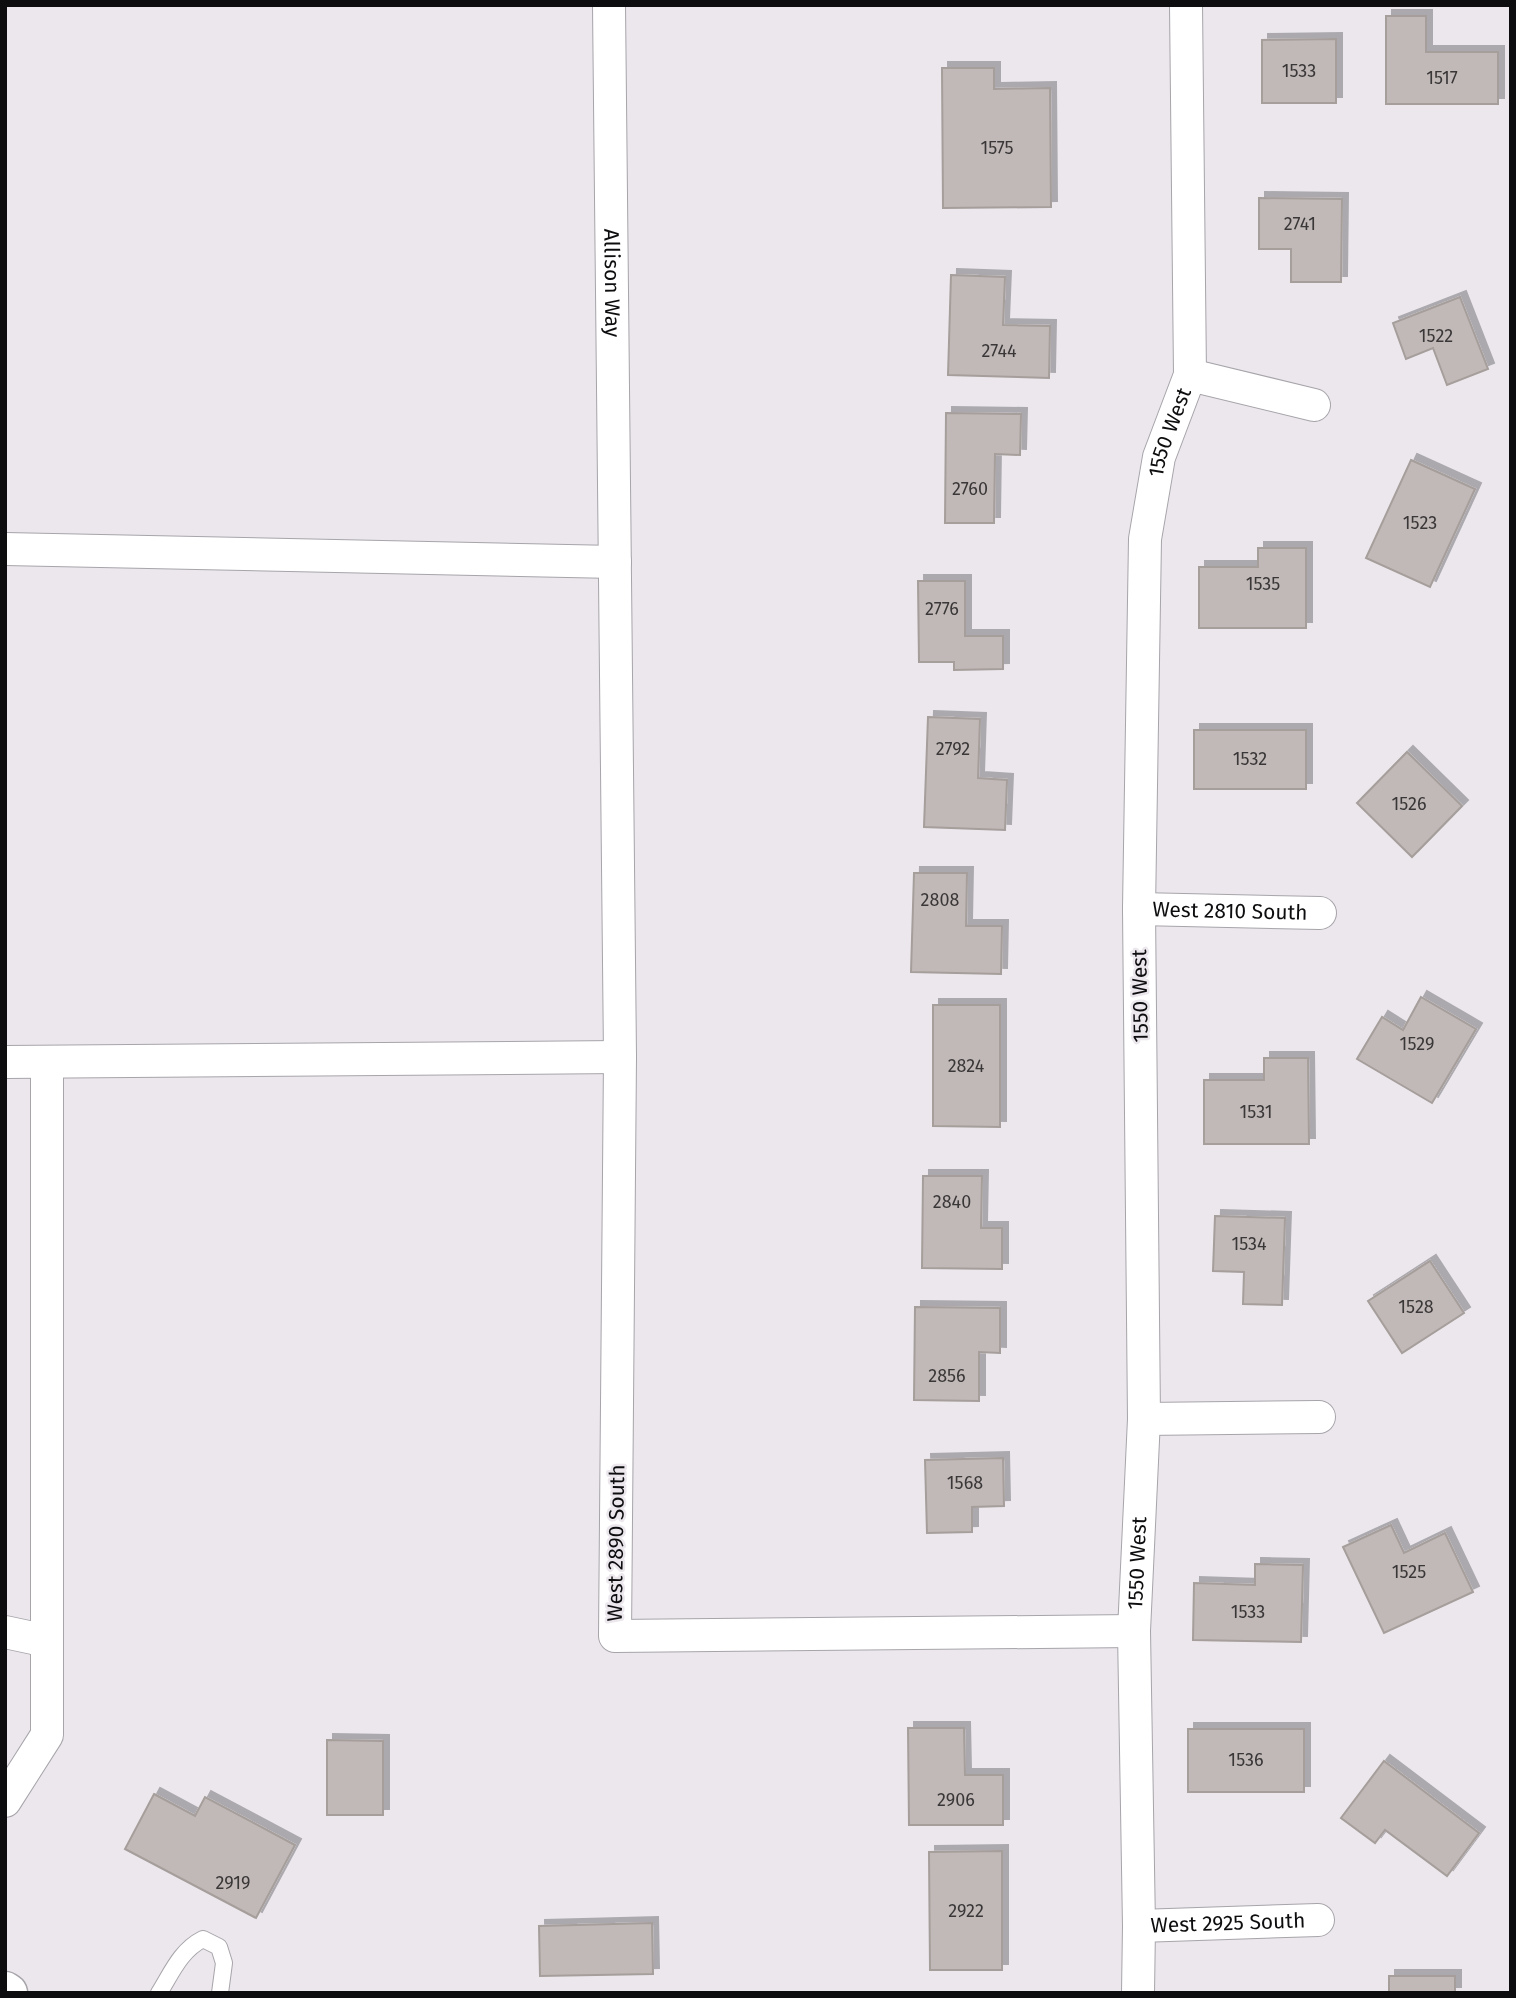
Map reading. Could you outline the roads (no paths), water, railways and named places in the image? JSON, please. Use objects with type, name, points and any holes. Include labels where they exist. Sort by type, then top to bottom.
[{"type":"street","name":"Allison Way","points":[[609,5],[620,1056]]},
{"type":"street","name":"1550 West","points":[[1138,1993],[1134,1631],[1144,1419],[1139,908],[1145,539],[1159,457],[1190,375],[1186,5]]},
{"type":"street","points":[[1190,375],[1314,405]]},
{"type":"street","points":[[5,550],[615,562]]},
{"type":"street","name":"West 2810 South","points":[[1139,908],[1320,913]]},
{"type":"street","points":[[5,1062],[620,1056]]},
{"type":"street","name":"West 2890 South","points":[[620,1056],[615,1636],[1134,1631]]},
{"type":"street","points":[[5,1801],[47,1735],[47,1062]]},
{"type":"street","points":[[1144,1419],[1319,1417]]},
{"type":"street","points":[[5,1632],[47,1641]]},
{"type":"street","name":"West 2925 South","points":[[1139,1926],[1318,1920]]},
{"type":"lane","points":[[159,1993],[180,1958],[191,1945],[203,1939],[219,1947],[224,1963],[220,1993]]}]
